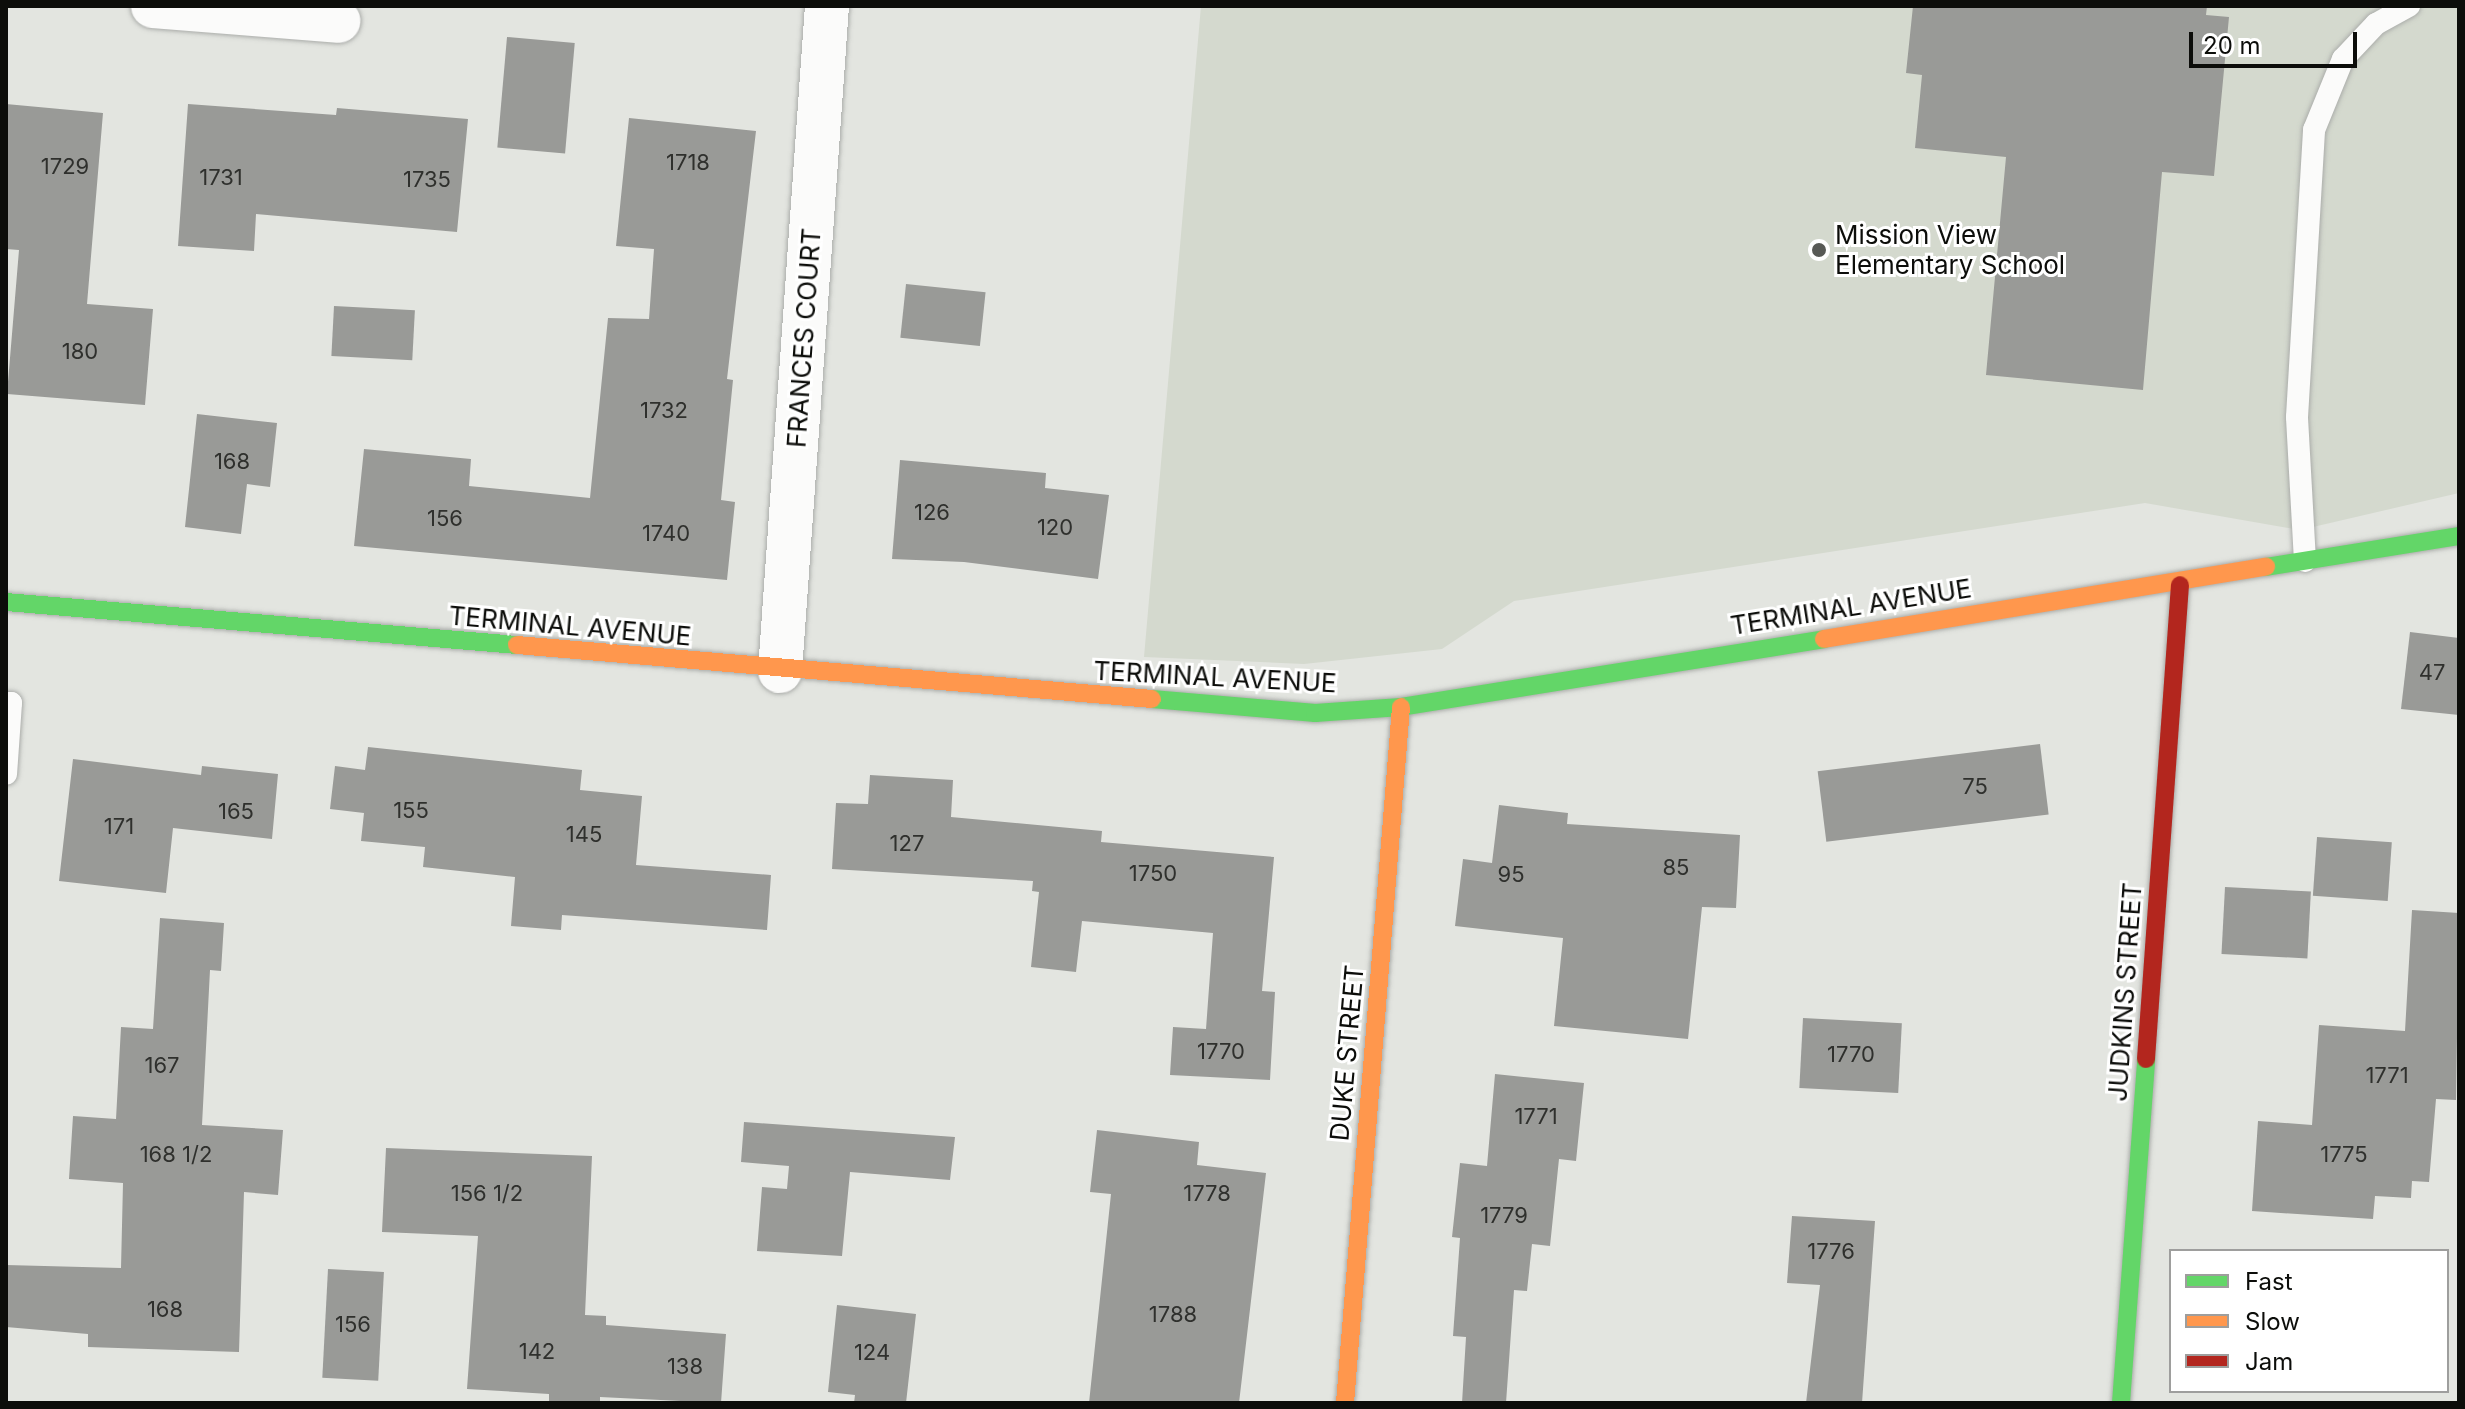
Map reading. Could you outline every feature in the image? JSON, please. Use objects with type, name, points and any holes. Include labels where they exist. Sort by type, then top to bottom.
[{"type":"street","points":[[153,6],[338,21]]},
{"type":"street","name":"FRANCES COURT","points":[[780,671],[827,6]]},
{"type":"street","name":"TERMINAL AVENUE","points":[[6,602],[780,671],[1315,713],[1401,707],[2180,585],[2459,536]]},
{"type":"street","name":"JUDKINS STREET","points":[[2121,1403],[2180,585]]},
{"type":"street","name":"DUKE STREET","points":[[1345,1403],[1401,707]]},
{"type":"lane","points":[[2305,561],[2297,417],[2314,130],[2343,59],[2376,24],[2409,6]]},
{"type":"lane","points":[[6,703],[11,703],[6,774]]},
{"type":"shaded area","name":"Mission View Elementary School","points":[[1201,6],[2459,6],[2459,493],[2300,530],[2145,503],[1514,601],[1442,649],[1304,664],[1144,657]]},
{"type":"building","points":[[1913,6],[2207,6],[2206,15],[2229,17],[2214,176],[2162,172],[2143,390],[1986,375],[2006,157],[1915,148],[1922,75],[1906,73]]},
{"type":"building","points":[[507,37],[575,43],[565,154],[497,148]]},
{"type":"building","points":[[6,104],[103,113],[87,304],[153,309],[145,405],[7,394],[19,250],[6,249]]},
{"type":"building","points":[[188,104],[336,115],[337,108],[468,119],[457,232],[256,214],[254,251],[178,246]]},
{"type":"building","points":[[629,118],[756,131],[727,379],[733,380],[721,500],[735,502],[727,580],[354,546],[364,449],[471,459],[469,486],[590,498],[608,318],[649,319],[654,249],[616,246]]},
{"type":"building","points":[[906,284],[986,292],[980,346],[900,338]]},
{"type":"building","points":[[334,306],[415,310],[412,360],[331,356]]},
{"type":"building","points":[[197,414],[277,423],[270,487],[247,484],[241,534],[185,527]]},
{"type":"building","points":[[900,460],[1046,473],[1045,488],[1109,495],[1098,579],[964,562],[892,559]]},
{"type":"building","points":[[2410,632],[2459,638],[2459,715],[2401,709]]},
{"type":"building","points":[[2040,744],[2049,814],[1826,842],[1818,771]]},
{"type":"building","points":[[368,747],[582,770],[580,790],[642,796],[636,865],[771,875],[767,930],[562,915],[561,930],[511,926],[515,877],[423,867],[425,847],[361,841],[364,813],[330,809],[335,766],[365,770]]},
{"type":"building","points":[[73,759],[201,775],[202,766],[278,774],[272,839],[173,828],[166,893],[59,881]]},
{"type":"building","points":[[870,775],[953,780],[951,817],[1102,831],[1101,842],[1274,857],[1262,991],[1275,992],[1270,1080],[1170,1075],[1173,1027],[1206,1029],[1213,933],[1082,921],[1076,972],[1031,967],[1039,892],[1032,891],[1033,881],[832,869],[836,803],[868,804]]},
{"type":"building","points":[[1499,805],[1568,813],[1567,824],[1740,835],[1736,908],[1702,907],[1688,1039],[1554,1026],[1563,938],[1455,926],[1463,859],[1492,863]]},
{"type":"building","points":[[2317,837],[2392,842],[2388,901],[2313,896]]},
{"type":"building","points":[[2225,887],[2311,892],[2307,958],[2221,954]]},
{"type":"building","points":[[2412,910],[2459,913],[2456,1100],[2436,1099],[2429,1182],[2412,1181],[2411,1198],[2375,1196],[2373,1219],[2252,1211],[2258,1121],[2312,1125],[2319,1025],[2405,1031]]},
{"type":"building","points":[[160,918],[224,923],[221,971],[210,970],[202,1125],[283,1130],[278,1195],[244,1192],[239,1352],[88,1347],[88,1334],[6,1327],[6,1265],[121,1268],[123,1183],[69,1179],[73,1116],[116,1119],[121,1027],[153,1029]]},
{"type":"building","points":[[1803,1018],[1902,1023],[1898,1093],[1799,1088]]},
{"type":"building","points":[[1495,1074],[1584,1083],[1576,1161],[1559,1159],[1550,1246],[1532,1244],[1527,1291],[1514,1290],[1506,1403],[1462,1403],[1466,1337],[1453,1336],[1460,1238],[1452,1237],[1460,1163],[1487,1166]]},
{"type":"building","points":[[744,1122],[955,1137],[950,1180],[850,1172],[842,1256],[757,1251],[762,1187],[787,1189],[789,1166],[741,1162]]},
{"type":"building","points":[[1097,1130],[1199,1142],[1197,1165],[1266,1173],[1239,1403],[1089,1403],[1111,1194],[1090,1192]]},
{"type":"building","points":[[386,1148],[592,1156],[585,1315],[606,1316],[606,1325],[726,1334],[721,1403],[600,1397],[600,1403],[549,1403],[549,1394],[467,1389],[478,1236],[382,1232]]},
{"type":"building","points":[[1792,1216],[1875,1221],[1862,1403],[1806,1403],[1820,1285],[1787,1283]]},
{"type":"building","points":[[328,1269],[384,1272],[378,1381],[322,1378]]},
{"type":"building","points":[[837,1305],[916,1314],[906,1403],[854,1403],[855,1395],[828,1392]]},
{"type":"traffic: fast","points":[[2266,567],[2459,536]]},
{"type":"traffic: fast","points":[[6,602],[517,645]]},
{"type":"traffic: fast","points":[[1152,699],[1315,713],[1401,707],[1824,639]]},
{"type":"traffic: fast","points":[[2121,1403],[2146,1059]]},
{"type":"traffic: slow","points":[[1824,639],[2266,567]]},
{"type":"traffic: slow","points":[[517,645],[1152,699]]},
{"type":"traffic: slow","points":[[1345,1403],[1401,707]]},
{"type":"traffic: jam","points":[[2146,1059],[2180,585]]},
{"type":"place","name":"Mission View Elementary School","points":[[1819,250]]}]
